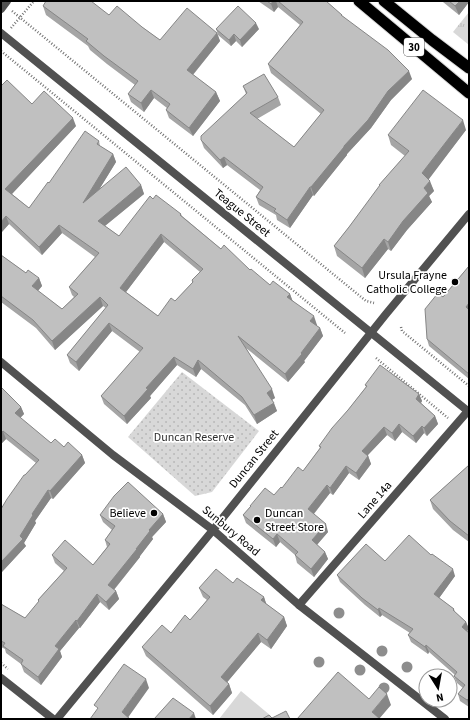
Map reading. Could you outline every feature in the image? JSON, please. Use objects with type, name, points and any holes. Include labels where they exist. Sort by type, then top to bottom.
[{"type":"highway","name":"30","points":[[359,1],[469,93]]},
{"type":"highway","name":"30","points":[[384,1],[469,68]]},
{"type":"street","name":"Teague Street","points":[[3,35],[469,411]]},
{"type":"street","name":"Duncan Street","points":[[57,719],[212,530],[371,332],[469,214]]},
{"type":"street","name":"Sunbury Road","points":[[1,362],[113,455],[212,530],[299,605],[444,719]]},
{"type":"street","name":"Lane 14a","points":[[299,605],[469,411]]},
{"type":"street","points":[[1,678],[53,719]]},
{"type":"path","points":[[3,35],[34,1]]},
{"type":"path","points":[[4,5],[366,301],[374,303]]},
{"type":"path","points":[[1,51],[345,333]]},
{"type":"path","points":[[401,327],[402,331],[469,386]]},
{"type":"path","points":[[376,358],[457,424]]},
{"type":"green space","points":[[469,12],[469,45],[453,32]]},
{"type":"green space","name":"Duncan Reserve","points":[[182,372],[259,431],[212,492],[195,496],[128,437]]},
{"type":"green space","points":[[241,691],[271,716],[267,719],[219,719]]},
{"type":"building","points":[[46,1],[91,1],[109,15],[117,6],[160,40],[187,8],[217,33],[187,70],[216,92],[189,128],[166,110],[170,104],[151,90],[141,103],[128,94],[138,81],[86,41],[88,39],[43,6]]},
{"type":"building","points":[[278,1],[326,1],[341,15],[388,50],[409,71],[388,91],[368,120],[310,187],[287,220],[274,211],[276,209],[256,197],[263,187],[224,157],[220,160],[201,140],[201,136],[247,93],[243,86],[264,74],[278,97],[250,113],[294,147],[324,110],[268,64],[303,22]]},
{"type":"building","points":[[449,1],[460,1],[455,6]]},
{"type":"building","points":[[238,6],[256,23],[240,40],[234,34],[229,40],[216,29]]},
{"type":"building","points":[[7,80],[32,104],[44,91],[73,118],[5,189],[29,208],[48,182],[49,183],[85,131],[99,141],[97,144],[113,154],[83,203],[126,167],[141,185],[98,221],[119,236],[150,196],[153,199],[156,195],[181,214],[180,215],[221,249],[224,245],[250,270],[251,269],[270,285],[273,281],[290,294],[287,297],[314,316],[310,321],[320,328],[301,353],[302,354],[285,374],[238,336],[272,389],[267,393],[274,403],[254,415],[242,397],[198,360],[193,369],[174,357],[146,388],[148,389],[124,416],[101,396],[143,348],[109,323],[76,362],[67,355],[108,305],[100,297],[52,341],[33,320],[1,296],[1,255],[26,273],[28,270],[39,278],[32,286],[62,309],[78,294],[69,287],[99,253],[59,225],[39,247],[6,216],[1,222],[1,86]],"holes":[[[161,234],[203,269],[175,301],[171,298],[158,316],[120,288]]]},
{"type":"building","points":[[423,90],[463,120],[422,173],[430,181],[424,188],[428,193],[403,221],[388,242],[384,239],[362,268],[334,246],[379,185],[409,151],[388,135]]},
{"type":"building","name":"Ursula Frayne Catholic College","points":[[469,266],[469,303],[466,307],[469,310],[469,374],[427,339],[425,309],[438,293],[443,297]]},
{"type":"building","points":[[380,365],[419,394],[416,399],[435,416],[424,428],[422,426],[413,436],[399,424],[392,433],[384,427],[362,451],[368,456],[356,473],[346,466],[330,488],[327,485],[308,509],[326,524],[312,540],[325,552],[311,569],[295,555],[298,552],[277,534],[273,539],[243,515],[265,488],[274,495],[281,487],[282,488],[298,467],[303,471],[321,447],[319,446],[332,428],[367,386],[365,385]]},
{"type":"building","points":[[1,387],[21,407],[15,413],[51,443],[55,439],[64,447],[68,442],[82,455],[50,491],[48,490],[20,536],[23,539],[1,562],[1,509],[24,475],[39,460],[3,431],[1,433]]},
{"type":"building","points":[[469,465],[469,536],[450,521],[430,500]]},
{"type":"building","points":[[128,482],[163,514],[149,530],[150,531],[137,549],[108,585],[116,591],[106,602],[97,594],[77,621],[76,620],[55,646],[59,649],[38,677],[21,664],[23,660],[3,646],[5,643],[1,641],[1,604],[25,618],[39,601],[38,600],[67,568],[52,555],[65,540],[93,565],[110,544],[105,540],[115,526],[100,515],[114,496]]},
{"type":"building","points":[[409,535],[431,555],[432,554],[453,569],[434,594],[454,609],[453,610],[466,622],[462,627],[469,633],[469,698],[467,700],[458,694],[465,685],[458,679],[458,668],[452,668],[426,645],[425,647],[408,635],[413,629],[379,608],[378,610],[362,598],[337,575],[366,544],[385,561]]},
{"type":"building","points":[[216,569],[233,583],[237,578],[264,597],[261,600],[284,617],[267,640],[258,633],[221,677],[229,684],[210,706],[142,647],[162,625],[171,633],[185,615],[190,620],[210,597],[199,588]]},
{"type":"building","points":[[124,664],[146,679],[122,712],[130,719],[90,719],[98,708],[94,705]]},
{"type":"building","points":[[338,672],[369,699],[379,687],[387,694],[372,712],[380,719],[297,719]]},
{"type":"building","points":[[173,698],[194,713],[189,719],[154,719]]},
{"type":"building","points":[[286,711],[290,719],[262,719],[269,715],[272,718]]},
{"type":"place","name":"Ursula Frayne Catholic College","points":[[455,282]]},
{"type":"place","name":"Believe","points":[[154,513]]},
{"type":"place","name":"Duncan Street Store","points":[[257,520]]}]
